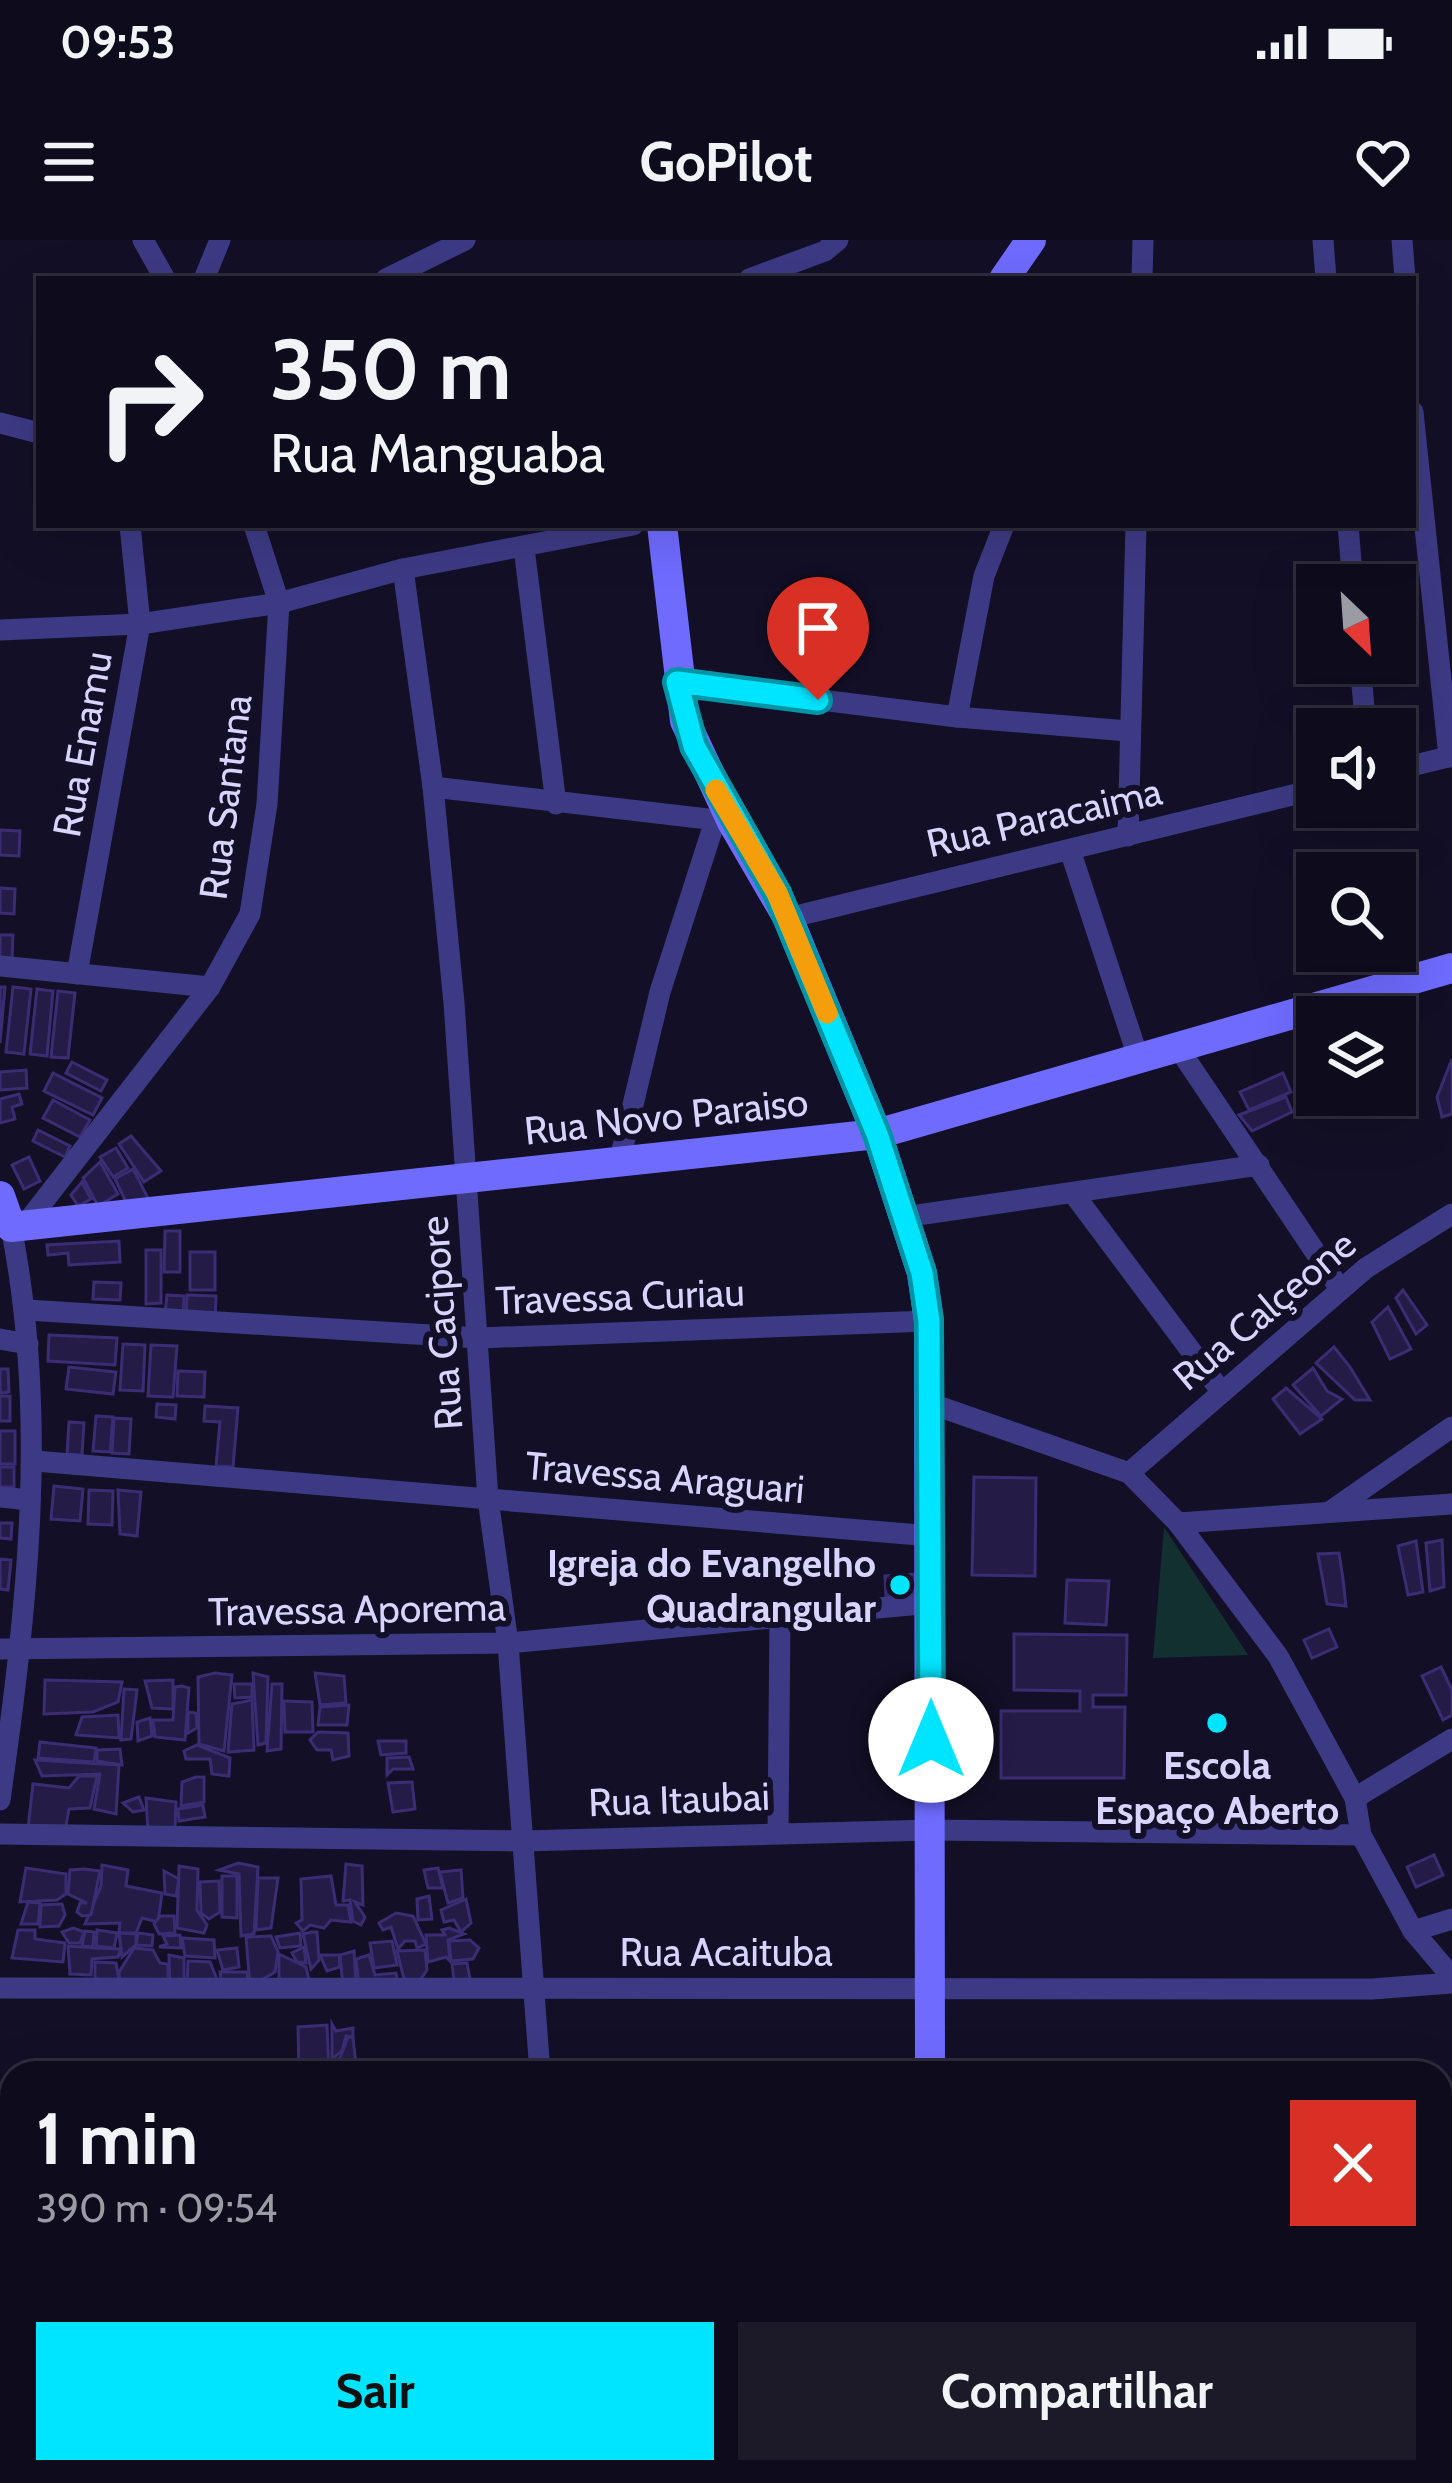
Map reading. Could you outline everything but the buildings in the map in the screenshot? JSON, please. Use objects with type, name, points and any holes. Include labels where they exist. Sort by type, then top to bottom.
[{"type":"street","points":[[143,240],[163,276]]},
{"type":"street","points":[[206,276],[220,240]]},
{"type":"street","points":[[392,276],[465,240]]},
{"type":"street","points":[[757,276],[825,251],[838,240]]},
{"type":"street","points":[[1006,276],[1030,240]]},
{"type":"street","points":[[1142,276],[1143,240]]},
{"type":"street","points":[[1323,240],[1326,276]]},
{"type":"street","points":[[1402,240],[1405,276]]},
{"type":"street","points":[[0,423],[36,432]]},
{"type":"street","points":[[1416,440],[1450,757],[1416,765]]},
{"type":"street","name":"Rua Enamu","points":[[77,974],[140,624],[130,528]]},
{"type":"street","name":"Rua Santana","points":[[8,1214],[210,987],[250,914],[267,805],[279,603],[255,528]]},
{"type":"street","points":[[0,630],[140,624],[279,603],[403,569],[620,528]]},
{"type":"street","points":[[662,528],[677,682],[694,746],[723,821],[788,918],[877,1134],[922,1273],[929,1321],[930,2061]]},
{"type":"street","points":[[957,717],[984,576],[1003,528]]},
{"type":"street","points":[[1128,836],[1136,528]]},
{"type":"street","points":[[1348,528],[1351,564]]},
{"type":"street","points":[[524,548],[556,803]]},
{"type":"street","name":"Rua Cacipore","points":[[403,569],[434,787],[488,1498],[508,1643],[540,2061]]},
{"type":"street","points":[[677,682],[957,717],[1128,731]]},
{"type":"street","points":[[434,787],[723,821]]},
{"type":"street","name":"Rua Paracaima","points":[[788,918],[1296,794]]},
{"type":"street","points":[[620,1159],[660,992],[723,821]]},
{"type":"street","points":[[1070,850],[1139,1060]]},
{"type":"street","points":[[0,967],[210,987]]},
{"type":"street","name":"Rua Novo Paraiso","points":[[8,1214],[877,1134],[1452,968]]},
{"type":"street","points":[[1179,1049],[1340,1289]]},
{"type":"street","points":[[904,1217],[1259,1165]]},
{"type":"street","points":[[1072,1193],[1221,1390]]},
{"type":"street","points":[[0,1801],[11,1650],[35,1461],[27,1310],[8,1214]]},
{"type":"street","name":"Rua Calçeone","points":[[1129,1473],[1340,1289],[1452,1214]]},
{"type":"street","name":"Travessa Curiau","points":[[27,1310],[478,1338],[929,1321]]},
{"type":"street","points":[[0,1339],[28,1344]]},
{"type":"street","points":[[929,1403],[1129,1473],[1178,1523],[1278,1656],[1355,1798],[1361,1835],[1413,1931],[1452,1980]]},
{"type":"street","points":[[1331,1511],[1452,1426]]},
{"type":"street","name":"Travessa Araguari","points":[[35,1461],[931,1536]]},
{"type":"street","points":[[0,1497],[31,1500]]},
{"type":"street","points":[[1178,1523],[1452,1504]]},
{"type":"street","name":"Travessa Aporema","points":[[11,1650],[508,1643],[931,1603]]},
{"type":"street","points":[[778,1832],[780,1617]]},
{"type":"street","points":[[1355,1798],[1452,1739]]},
{"type":"street","name":"Rua Itaubai","points":[[0,1834],[523,1841],[778,1832],[1361,1835]]},
{"type":"street","points":[[1413,1931],[1452,1919]]},
{"type":"street","name":"Rua Acaituba","points":[[0,1988],[1372,1989],[1452,1980]]},
{"type":"green space","points":[[1164,1527],[1248,1655],[1153,1658]]},
{"type":"slow traffic","points":[[716,790],[777,893],[827,1013]]},
{"type":"place","name":"Igreja do Evangelho Quadrangular","points":[[900,1585]]},
{"type":"place","name":"Escola Espaço Aberto","points":[[1217,1723]]},
{"type":"route","points":[[818,700],[677,682],[694,746],[788,918],[877,1134],[922,1273],[929,1321],[931,1740]]}]
